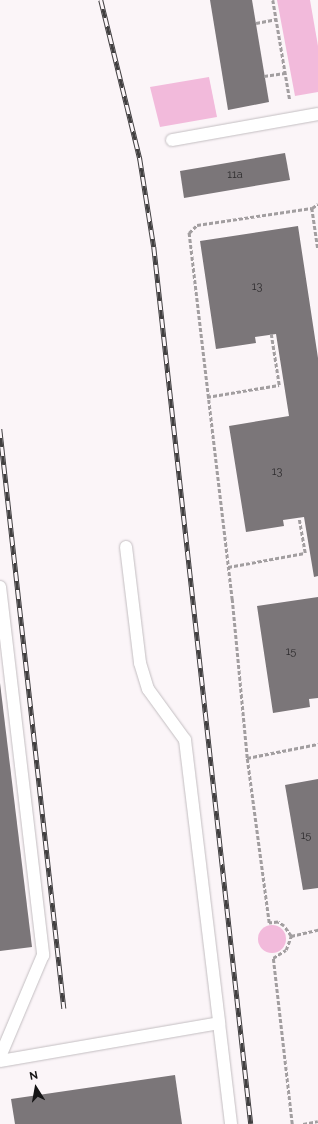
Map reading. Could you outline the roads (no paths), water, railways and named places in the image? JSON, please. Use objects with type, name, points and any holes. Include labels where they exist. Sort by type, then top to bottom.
[{"type":"lane","points":[[172,140],[318,114]]},
{"type":"lane","points":[[126,547],[140,663],[148,689],[185,740],[231,1124]]},
{"type":"lane","points":[[0,587],[43,955],[0,1057]]},
{"type":"lane","points":[[0,1061],[219,1023]]},
{"type":"railway","points":[[101,0],[140,159],[154,247],[251,1124]]},
{"type":"railway","points":[[0,429],[64,1008]]}]
